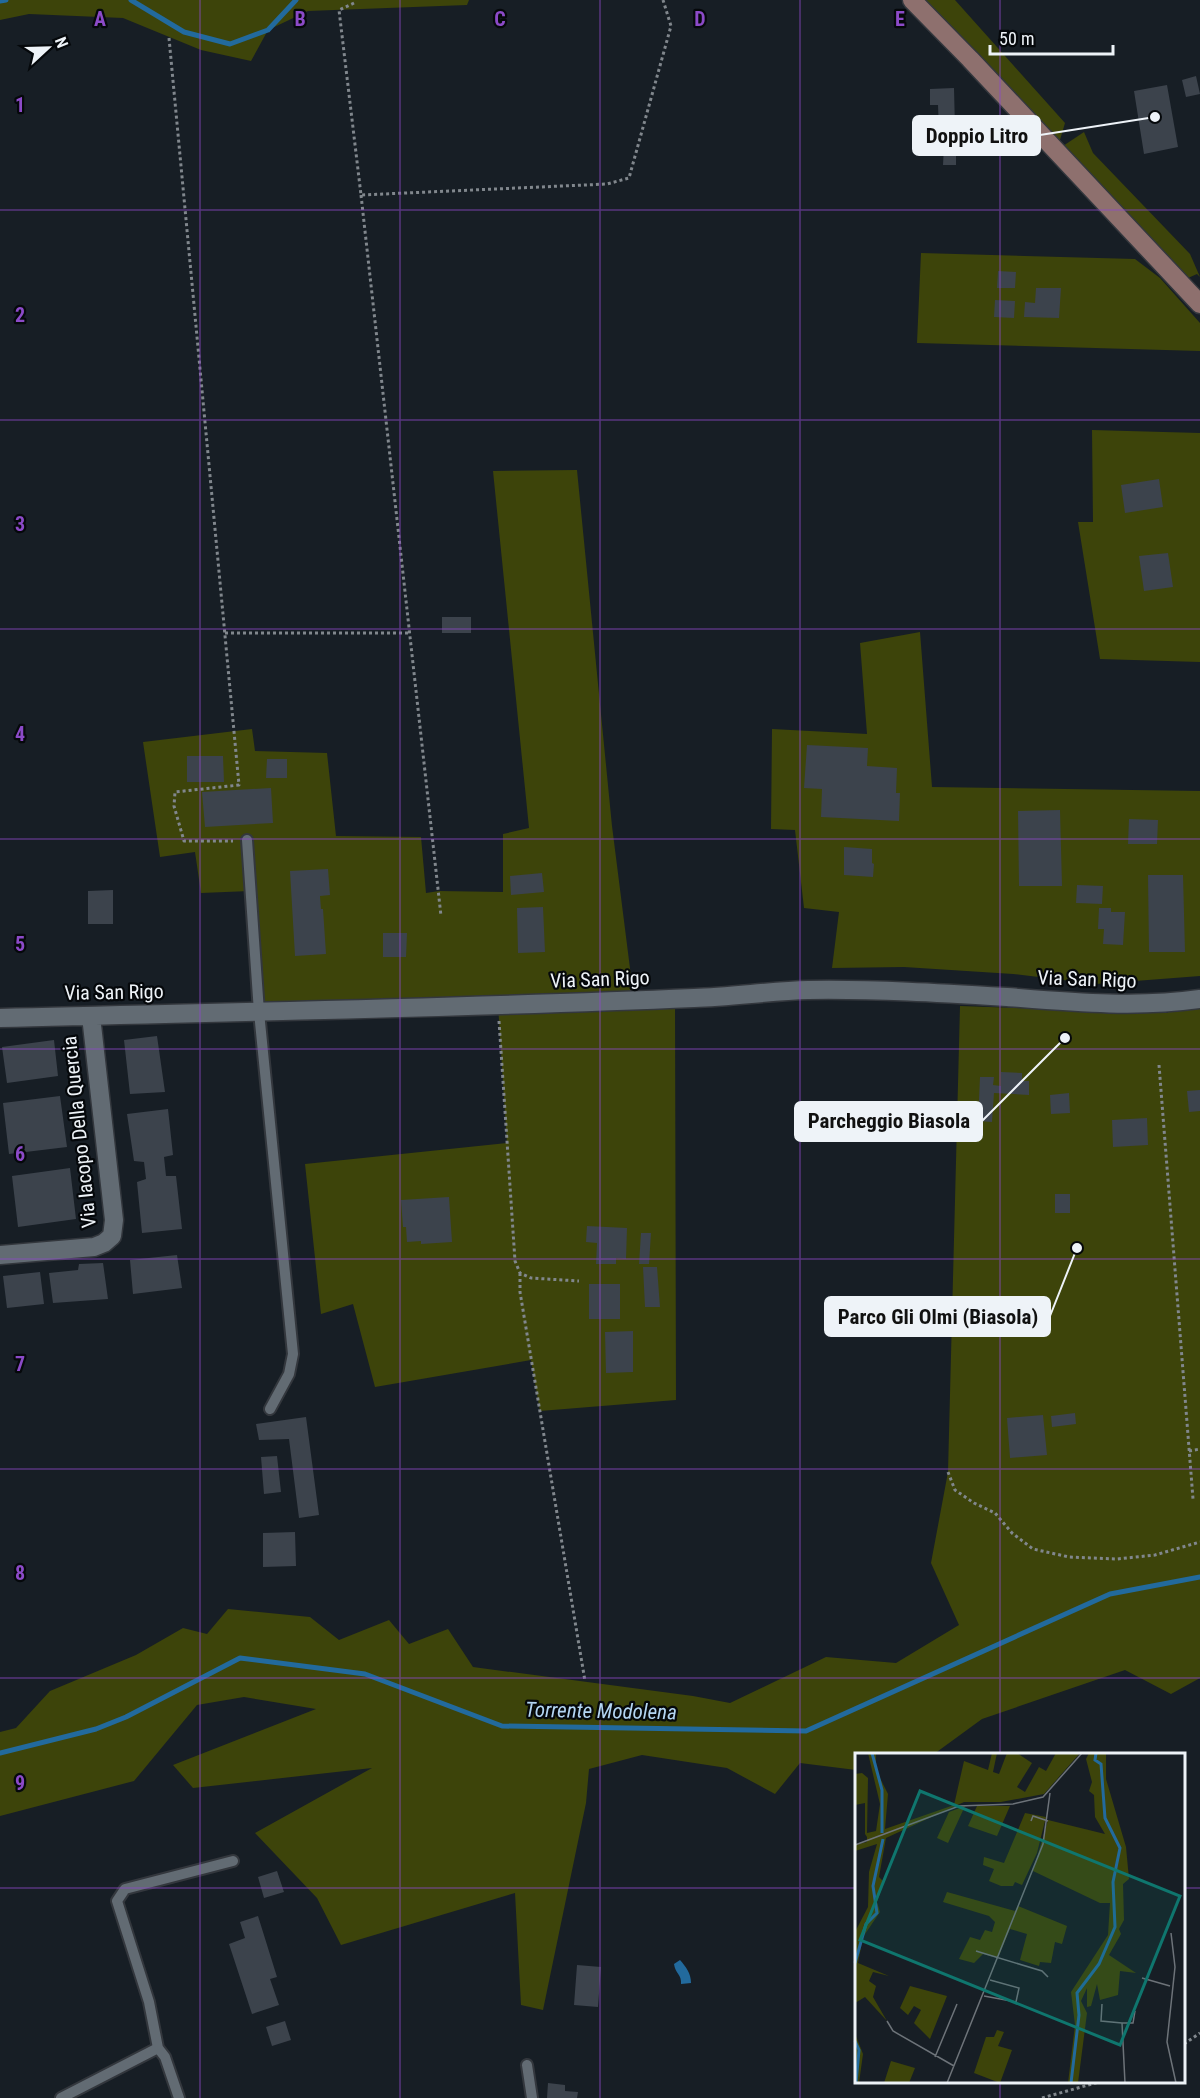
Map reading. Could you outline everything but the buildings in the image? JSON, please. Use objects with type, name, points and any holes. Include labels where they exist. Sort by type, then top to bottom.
[{"type":"street","points":[[912,0],[970,58],[1200,304]]},
{"type":"street","name":"Via San Rigo","points":[[0,1018],[498,1005],[696,998],[817,990],[885,990],[1112,1004],[1175,1003],[1200,999]]},
{"type":"street","name":"Via Iacopo Della Quercia","points":[[0,1255],[94,1247],[104,1244],[112,1236],[114,1220],[91,1016]]},
{"type":"lane","points":[[247,840],[260,1012],[293,1354],[289,1374],[270,1409]]},
{"type":"lane","points":[[179,2098],[165,2056],[158,2048],[149,2002],[117,1901],[125,1889],[233,1861]]},
{"type":"lane","points":[[61,2098],[158,2048]]},
{"type":"lane","points":[[527,2065],[532,2098]]},
{"type":"path","points":[[361,195],[607,184],[628,178],[671,26],[663,0]]},
{"type":"path","points":[[354,3],[339,10],[441,916]]},
{"type":"path","points":[[169,38],[239,785],[176,792],[174,806],[184,841],[247,840]]},
{"type":"path","points":[[225,633],[409,633]]},
{"type":"path","points":[[498,1005],[515,1261],[520,1273],[520,1292],[585,1682]]},
{"type":"path","points":[[1159,1065],[1193,1499]]},
{"type":"path","points":[[520,1273],[531,1278],[579,1281]]},
{"type":"path","points":[[1189,1451],[1200,1449]]},
{"type":"path","points":[[948,1472],[955,1491],[995,1513],[1012,1533],[1033,1549],[1069,1557],[1117,1559],[1155,1554],[1200,1542]]},
{"type":"path","points":[[1185,2043],[1200,2033]]},
{"type":"path","points":[[1042,2098],[1095,2083]]},
{"type":"green space","points":[[0,0],[469,0],[467,5],[308,11],[268,30],[251,61],[201,50],[123,18],[29,14],[0,20]]},
{"type":"green space","points":[[909,0],[955,0],[1065,123],[1057,150],[1084,132],[1093,153],[1190,254],[1200,277],[1197,274],[1179,282]]},
{"type":"green space","points":[[921,253],[1135,259],[1160,278],[1200,323],[1200,351],[917,343]]},
{"type":"green space","points":[[1092,430],[1200,433],[1200,662],[1100,659],[1078,522],[1093,522]]},
{"type":"green space","points":[[577,470],[612,826],[634,1000],[675,999],[676,1400],[540,1411],[531,1360],[375,1387],[353,1304],[321,1314],[305,1164],[507,1143],[498,1005],[259,1012],[250,891],[201,893],[195,852],[160,857],[143,742],[252,729],[255,751],[327,753],[336,836],[421,837],[426,893],[439,891],[503,892],[503,834],[529,828],[493,471]]},
{"type":"green space","points":[[920,632],[932,787],[1200,791],[1200,976],[1096,984],[1013,974],[904,967],[832,968],[839,912],[804,908],[795,830],[771,829],[772,729],[867,734],[860,643]]},
{"type":"green space","points":[[1200,999],[1200,1678],[1171,1694],[1125,1670],[982,1719],[935,1753],[855,1753],[855,1770],[800,1763],[775,1794],[727,1768],[642,1755],[589,1769],[586,1803],[543,2010],[521,2005],[515,1893],[341,1945],[317,1898],[255,1833],[372,1768],[193,1788],[173,1765],[316,1709],[244,1697],[197,1705],[134,1781],[0,1816],[0,1732],[16,1728],[50,1691],[136,1655],[183,1628],[207,1634],[228,1609],[310,1617],[339,1640],[389,1620],[409,1644],[448,1629],[473,1667],[730,1703],[826,1657],[896,1663],[959,1625],[931,1563],[948,1472],[960,1006],[1168,1013],[1168,1003]]},
{"type":"water","points":[[680,1960],[689,1973],[691,1983],[681,1984],[674,1964]]},
{"type":"waterway","points":[[0,1],[6,0]]},
{"type":"waterway","points":[[131,0],[184,32],[230,44],[268,30],[296,0]]},
{"type":"waterway","name":"Torrente Modolena","points":[[0,1753],[96,1729],[126,1717],[240,1658],[365,1674],[502,1726],[806,1731],[1110,1594],[1200,1577]]},
{"type":"place","name":"Doppio Litro","points":[[1155,117]]},
{"type":"place","name":"Parcheggio Biasola","points":[[1065,1038]]},
{"type":"place","name":"Parco Gli Olmi (Biasola)","points":[[1077,1248]]}]
